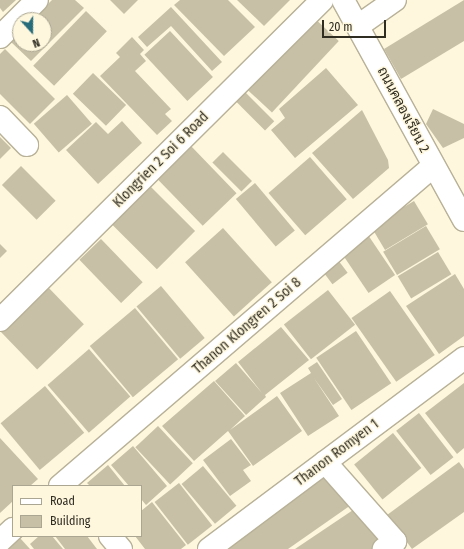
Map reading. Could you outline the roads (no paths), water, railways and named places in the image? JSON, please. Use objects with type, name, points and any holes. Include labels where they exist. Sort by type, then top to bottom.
[{"type":"street","points":[[0,37],[37,0]]},
{"type":"street","name":"Klongrien 2 Soi 6 Road","points":[[0,320],[322,0]]},
{"type":"street","name":"ถนนคลองเรียน 2","points":[[343,0],[464,220]]},
{"type":"street","points":[[358,26],[395,0]]},
{"type":"street","points":[[0,117],[27,145]]},
{"type":"street","name":"Thanon Klongren 2 Soi 8","points":[[65,485],[434,166]]},
{"type":"street","name":"Thanon Romyen 1","points":[[209,549],[464,358]]},
{"type":"street","points":[[325,462],[395,541],[384,549]]},
{"type":"street","points":[[0,541],[12,530]]},
{"type":"street","points":[[111,537],[121,549]]}]
